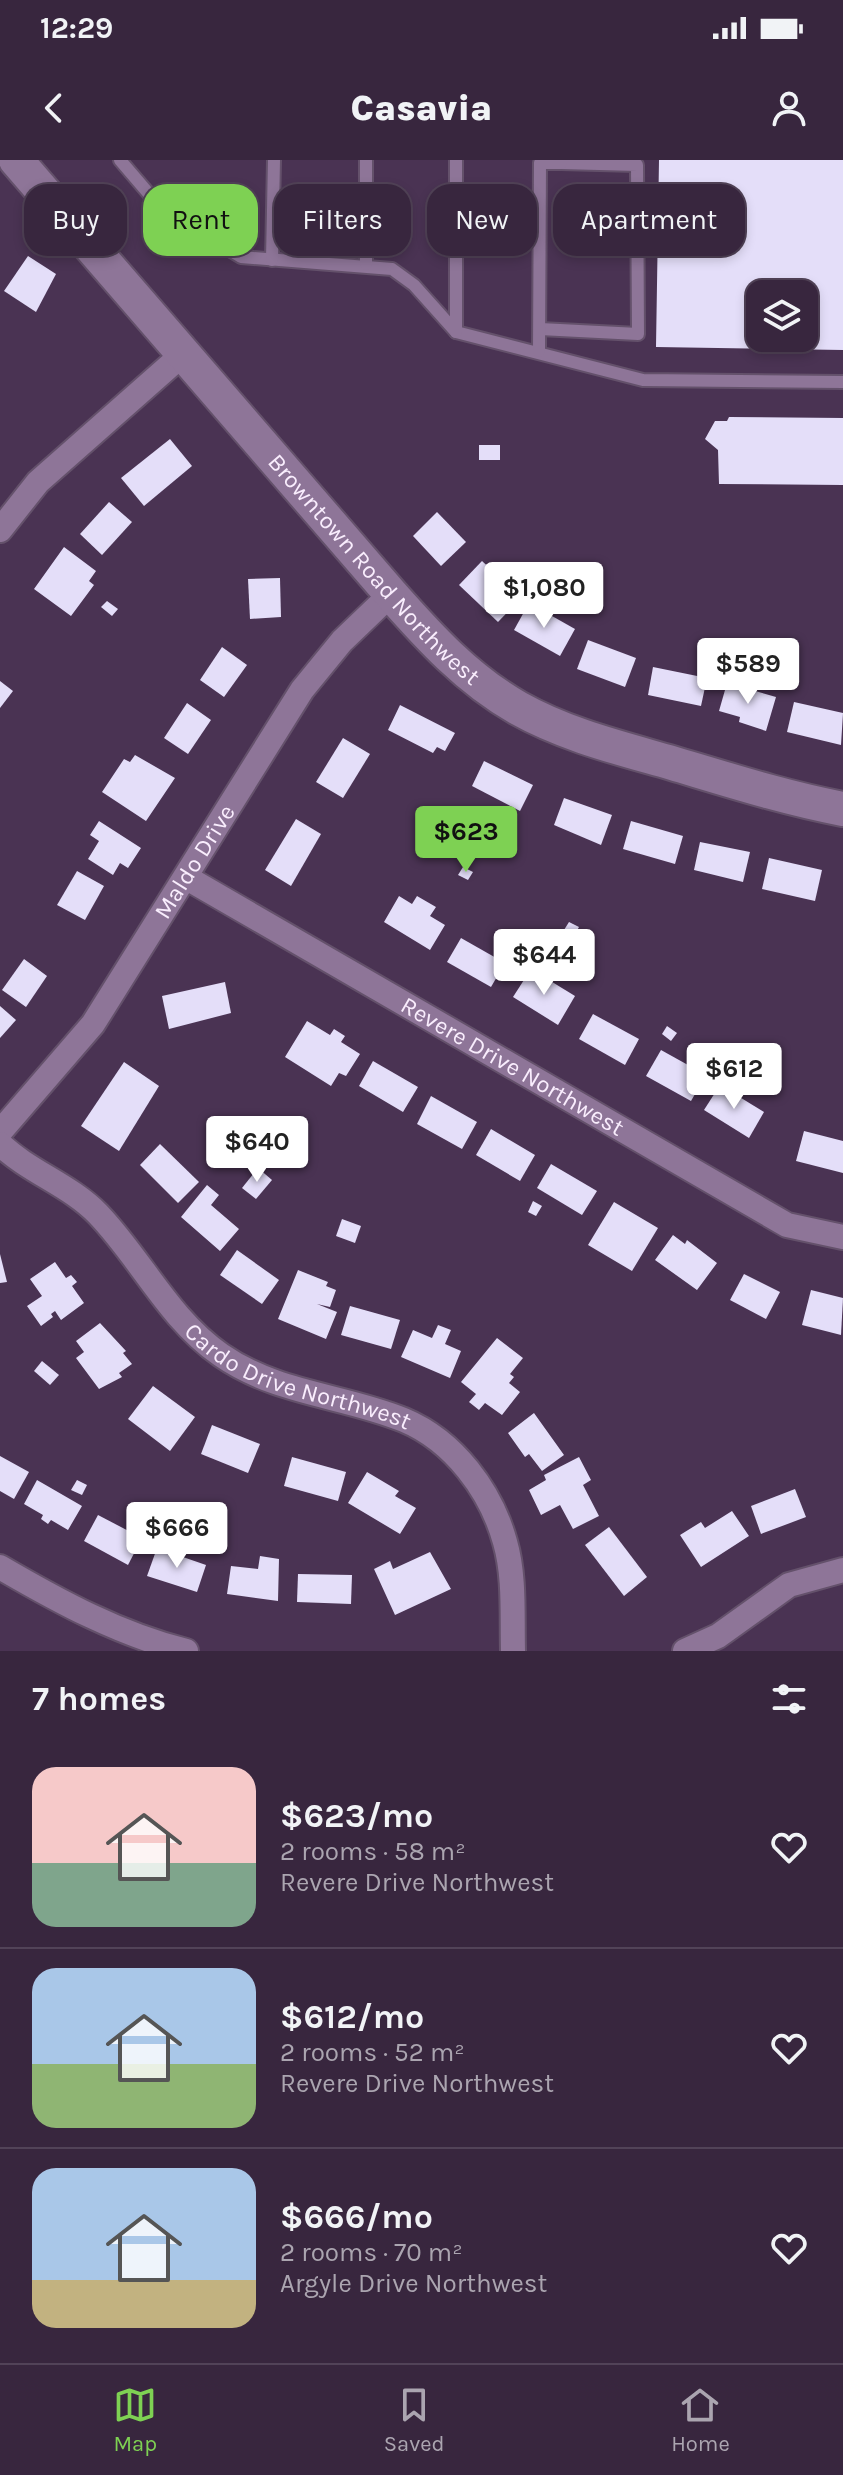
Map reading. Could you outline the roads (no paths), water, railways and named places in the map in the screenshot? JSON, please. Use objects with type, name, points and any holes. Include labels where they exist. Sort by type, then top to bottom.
[{"type":"street","name":"Browntown Road Northwest","points":[[16,160],[434,643],[471,675],[516,707],[566,732],[799,801],[843,809]]},
{"type":"street","points":[[0,530],[38,482],[183,354]]},
{"type":"street","name":"Maldo Drive","points":[[0,1132],[93,1024],[302,690],[342,641],[391,594]]},
{"type":"street","name":"Revere Drive Northwest","points":[[187,878],[787,1225],[843,1237]]},
{"type":"street","name":"Cardo Drive Northwest","points":[[0,1144],[96,1212],[121,1240],[170,1309],[222,1355],[284,1387],[404,1420],[436,1440],[460,1461],[490,1502],[506,1544],[513,1651]]},
{"type":"street","points":[[0,1567],[75,1610],[156,1643],[186,1651]]},
{"type":"street","points":[[685,1651],[718,1636],[789,1585],[843,1570]]},
{"type":"lane","points":[[120,160],[161,208],[241,257],[366,264],[392,269],[414,285],[456,332],[643,380],[843,382]]},
{"type":"lane","points":[[272,260],[274,160]]},
{"type":"lane","points":[[366,160],[366,264]]},
{"type":"lane","points":[[456,160],[456,332]]},
{"type":"lane","points":[[539,351],[540,163],[561,161],[637,165],[638,334],[540,329]]}]
